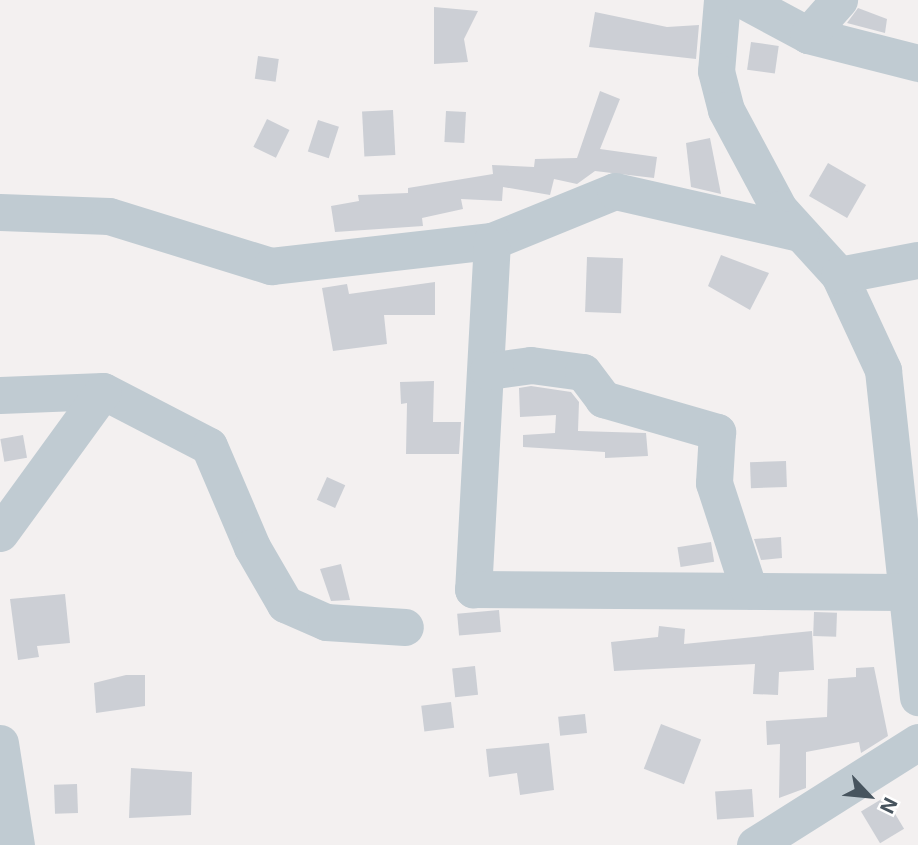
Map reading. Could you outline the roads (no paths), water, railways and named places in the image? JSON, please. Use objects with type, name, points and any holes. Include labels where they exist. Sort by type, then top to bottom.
[{"type":"street","points":[[722,0],[716,71],[726,110],[779,209],[839,275],[883,370],[909,548],[903,592],[918,697]]},
{"type":"street","points":[[743,0],[808,35],[918,63]]},
{"type":"street","points":[[808,35],[839,0]]},
{"type":"street","points":[[0,212],[109,216],[271,266],[492,241],[615,191],[800,233]]},
{"type":"street","points":[[492,241],[488,371],[473,589],[903,592]]},
{"type":"street","points":[[839,275],[918,260]]},
{"type":"street","points":[[488,371],[531,365],[583,372],[603,399],[717,432],[714,483],[749,590]]},
{"type":"street","points":[[0,395],[103,391],[209,446],[252,547],[285,604],[326,622],[405,627]]},
{"type":"street","points":[[0,533],[103,391]]},
{"type":"street","points":[[755,845],[918,742]]},
{"type":"street","points":[[0,743],[16,845]]}]
